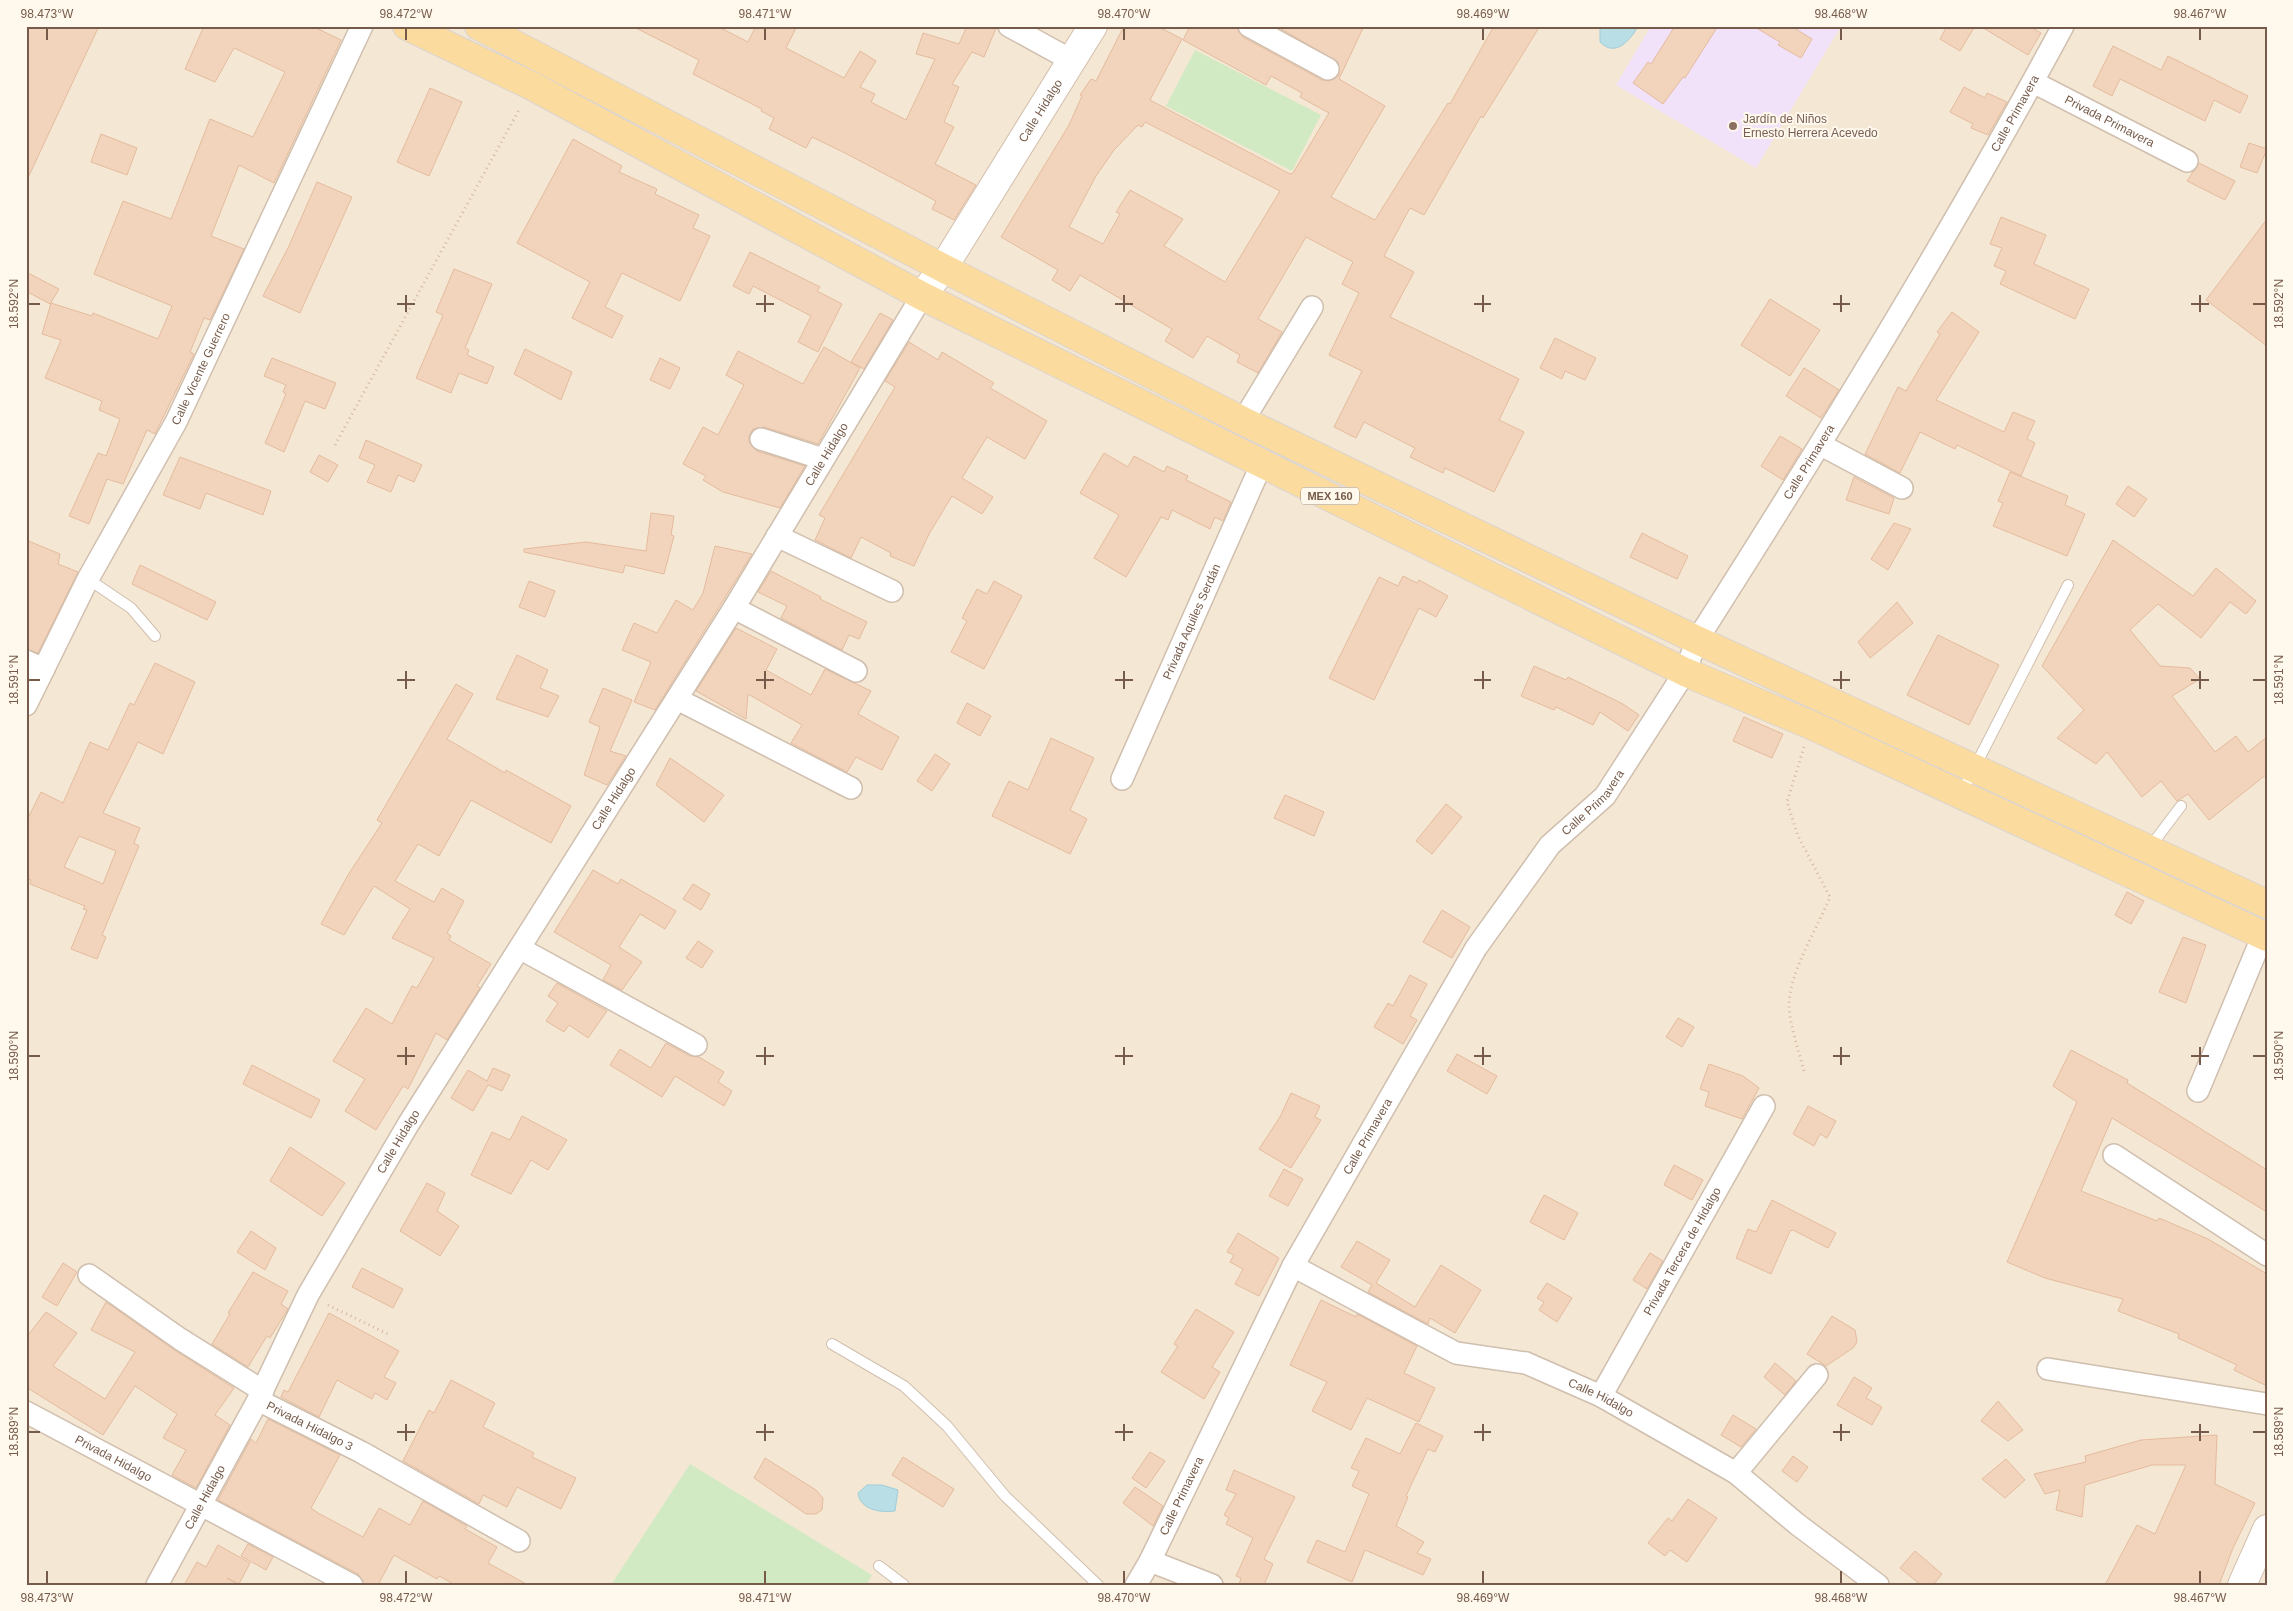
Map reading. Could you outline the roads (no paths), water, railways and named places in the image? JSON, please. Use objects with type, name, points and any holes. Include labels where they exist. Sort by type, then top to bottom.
[{"type":"main road","name":"MEX 160","points":[[407,26],[532,86],[922,296],[1685,672],[1811,725],[1960,795],[2140,864],[2265,898]]},
{"type":"main road","name":"MEX 160","points":[[479,26],[943,268],[1243,421],[1697,640],[1973,767],[2265,936]]},
{"type":"street","name":"Calle Vicente Guerrero","points":[[26,705],[35,665],[88,579],[176,422],[362,26]]},
{"type":"street","points":[[1009,26],[1071,60]]},
{"type":"street","name":"Calle Hidalgo","points":[[157,1585],[261,1395],[308,1295],[409,1123],[521,949],[734,608],[922,296],[943,268],[1093,26]]},
{"type":"street","points":[[1248,26],[1328,69]]},
{"type":"street","name":"Calle Primavera","points":[[1136,1585],[1150,1561],[1293,1266],[1476,948],[1550,845],[1605,796],[1685,672],[1697,640],[1820,445],[1964,205],[2063,26]]},
{"type":"street","name":"Privada Primavera","points":[[2033,82],[2186,161]]},
{"type":"street","points":[[1243,421],[1312,306]]},
{"type":"street","points":[[1160,414],[1178,387]]},
{"type":"street","points":[[761,439],[823,459]]},
{"type":"street","points":[[1820,445],[1902,488]]},
{"type":"street","name":"Privada Aquiles Serdán","points":[[1122,779],[1262,463]]},
{"type":"street","points":[[777,536],[892,591]]},
{"type":"street","points":[[734,608],[856,671]]},
{"type":"street","points":[[677,699],[851,788]]},
{"type":"street","points":[[2198,1091],[2265,936]]},
{"type":"street","points":[[521,949],[696,1045]]},
{"type":"street","name":"Privada Tercera de Hidalgo","points":[[1601,1396],[1764,1106]]},
{"type":"street","points":[[2114,1155],[2267,1255]]},
{"type":"street","name":"Calle Hidalgo","points":[[1293,1266],[1456,1352],[1526,1363],[1601,1396],[1736,1473],[1797,1524],[1878,1585]]},
{"type":"street","name":"Privada Hidalgo 3","points":[[89,1275],[261,1395],[519,1541]]},
{"type":"street","points":[[2048,1370],[2267,1404]]},
{"type":"street","points":[[1736,1473],[1817,1375]]},
{"type":"street","name":"Privada Hidalgo","points":[[26,1412],[352,1585]]},
{"type":"street","points":[[2242,1585],[2267,1528]]},
{"type":"street","points":[[1150,1561],[1212,1585]]},
{"type":"lane","points":[[88,579],[131,608],[155,636]]},
{"type":"lane","points":[[1960,795],[2068,585]]},
{"type":"lane","points":[[2140,864],[2181,806]]},
{"type":"lane","points":[[832,1344],[904,1386],[947,1426],[1005,1496],[1098,1585]]},
{"type":"lane","points":[[879,1566],[904,1585]]},
{"type":"water","points":[[1600,26],[1638,26],[1627,41],[1617,48],[1611,48],[1600,42]]},
{"type":"water","points":[[867,1485],[882,1485],[898,1490],[895,1511],[878,1511],[867,1507],[860,1499],[858,1493]]},
{"type":"place","name":"Jardín de Niños Ernesto Herrera Acevedo","points":[[1733,126]]}]
